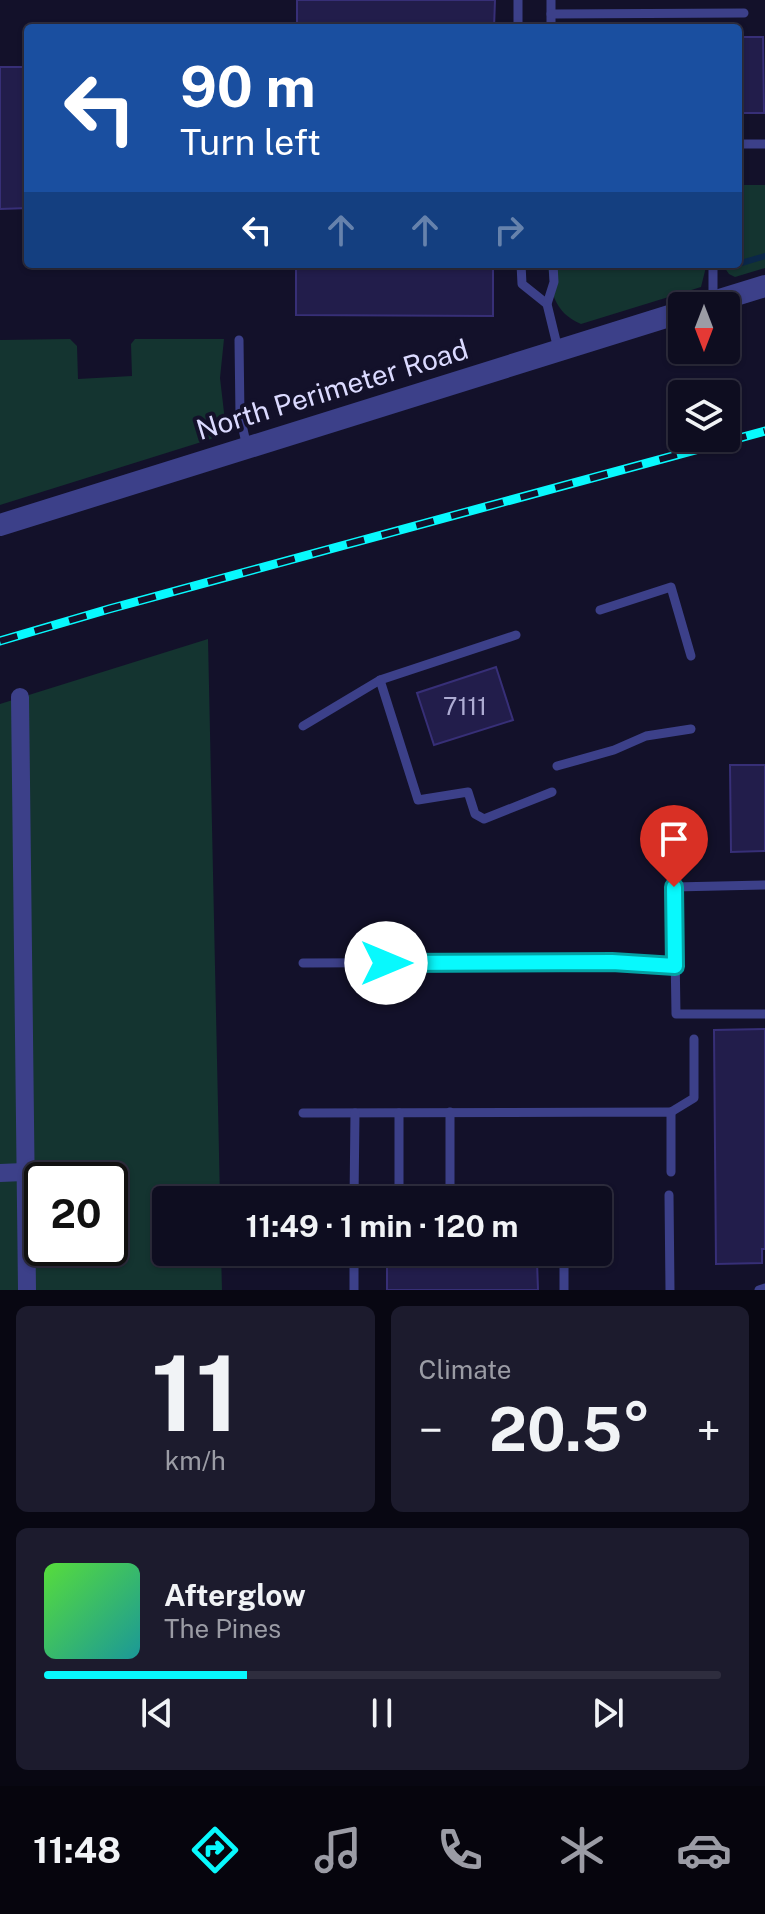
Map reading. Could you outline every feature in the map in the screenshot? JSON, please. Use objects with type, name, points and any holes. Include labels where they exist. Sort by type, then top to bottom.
[{"type":"street","points":[[740,294],[765,286]]},
{"type":"street","name":"North Perimeter Road","points":[[0,525],[668,316]]},
{"type":"street","points":[[0,1173],[24,1172],[20,697]]},
{"type":"street","points":[[26,1266],[27,1290]]},
{"type":"lane","points":[[518,0],[518,24]]},
{"type":"lane","points":[[551,0],[551,24]]},
{"type":"lane","points":[[551,14],[744,13]]},
{"type":"lane","points":[[742,144],[765,144]]},
{"type":"lane","points":[[521,268],[522,284],[547,304]]},
{"type":"lane","points":[[553,268],[554,282],[547,304],[558,349]]},
{"type":"lane","points":[[708,292],[712,268]]},
{"type":"lane","points":[[239,340],[240,416],[247,447]]},
{"type":"lane","points":[[600,610],[671,587],[691,656]]},
{"type":"lane","points":[[303,726],[380,680],[516,635]]},
{"type":"lane","points":[[380,680],[418,800],[468,792],[475,814],[484,819],[552,792]]},
{"type":"lane","points":[[557,766],[614,750],[646,736],[691,729]]},
{"type":"lane","points":[[765,885],[674,887],[676,1014],[765,1014]]},
{"type":"lane","points":[[303,963],[612,962],[675,966]]},
{"type":"lane","points":[[303,1113],[671,1112],[694,1098],[694,1039]]},
{"type":"lane","points":[[450,1112],[450,1186]]},
{"type":"lane","points":[[671,1112],[671,1172]]},
{"type":"lane","points":[[354,1186],[355,1113]]},
{"type":"lane","points":[[399,1113],[399,1186]]},
{"type":"lane","points":[[669,1195],[670,1290]]},
{"type":"lane","points":[[354,1266],[354,1290]]},
{"type":"lane","points":[[564,1266],[564,1290]]},
{"type":"lane","points":[[759,1290],[765,1288]]},
{"type":"green space","points":[[742,185],[765,185],[765,268],[735,277],[725,268],[742,268]]},
{"type":"green space","points":[[548,268],[706,268],[701,287],[685,292],[668,292],[668,297],[581,324],[565,314],[555,300]]},
{"type":"green space","points":[[70,339],[77,346],[78,379],[132,376],[131,344],[135,339],[224,339],[220,378],[225,421],[211,439],[0,505],[0,340]]},
{"type":"green space","points":[[208,639],[220,1186],[152,1186],[152,1266],[221,1266],[222,1290],[0,1290],[0,704]]},
{"type":"building","points":[[297,0],[495,0],[494,24],[297,24]]},
{"type":"building","points":[[742,37],[763,37],[764,113],[742,113]]},
{"type":"building","points":[[0,67],[24,67],[24,208],[0,209]]},
{"type":"building","points":[[296,268],[493,268],[493,316],[296,315]]},
{"type":"building","points":[[496,667],[513,720],[434,745],[417,693]]},
{"type":"building","points":[[730,765],[765,765],[765,851],[731,852]]},
{"type":"building","points":[[765,1029],[765,1249],[762,1249],[762,1263],[716,1264],[714,1030]]},
{"type":"building","points":[[387,1266],[537,1266],[538,1290],[387,1290]]},
{"type":"waterway","points":[[742,263],[765,256]]},
{"type":"railway","points":[[0,641],[765,431]]},
{"type":"route","points":[[386,963],[612,962],[675,966],[674,887]]}]
